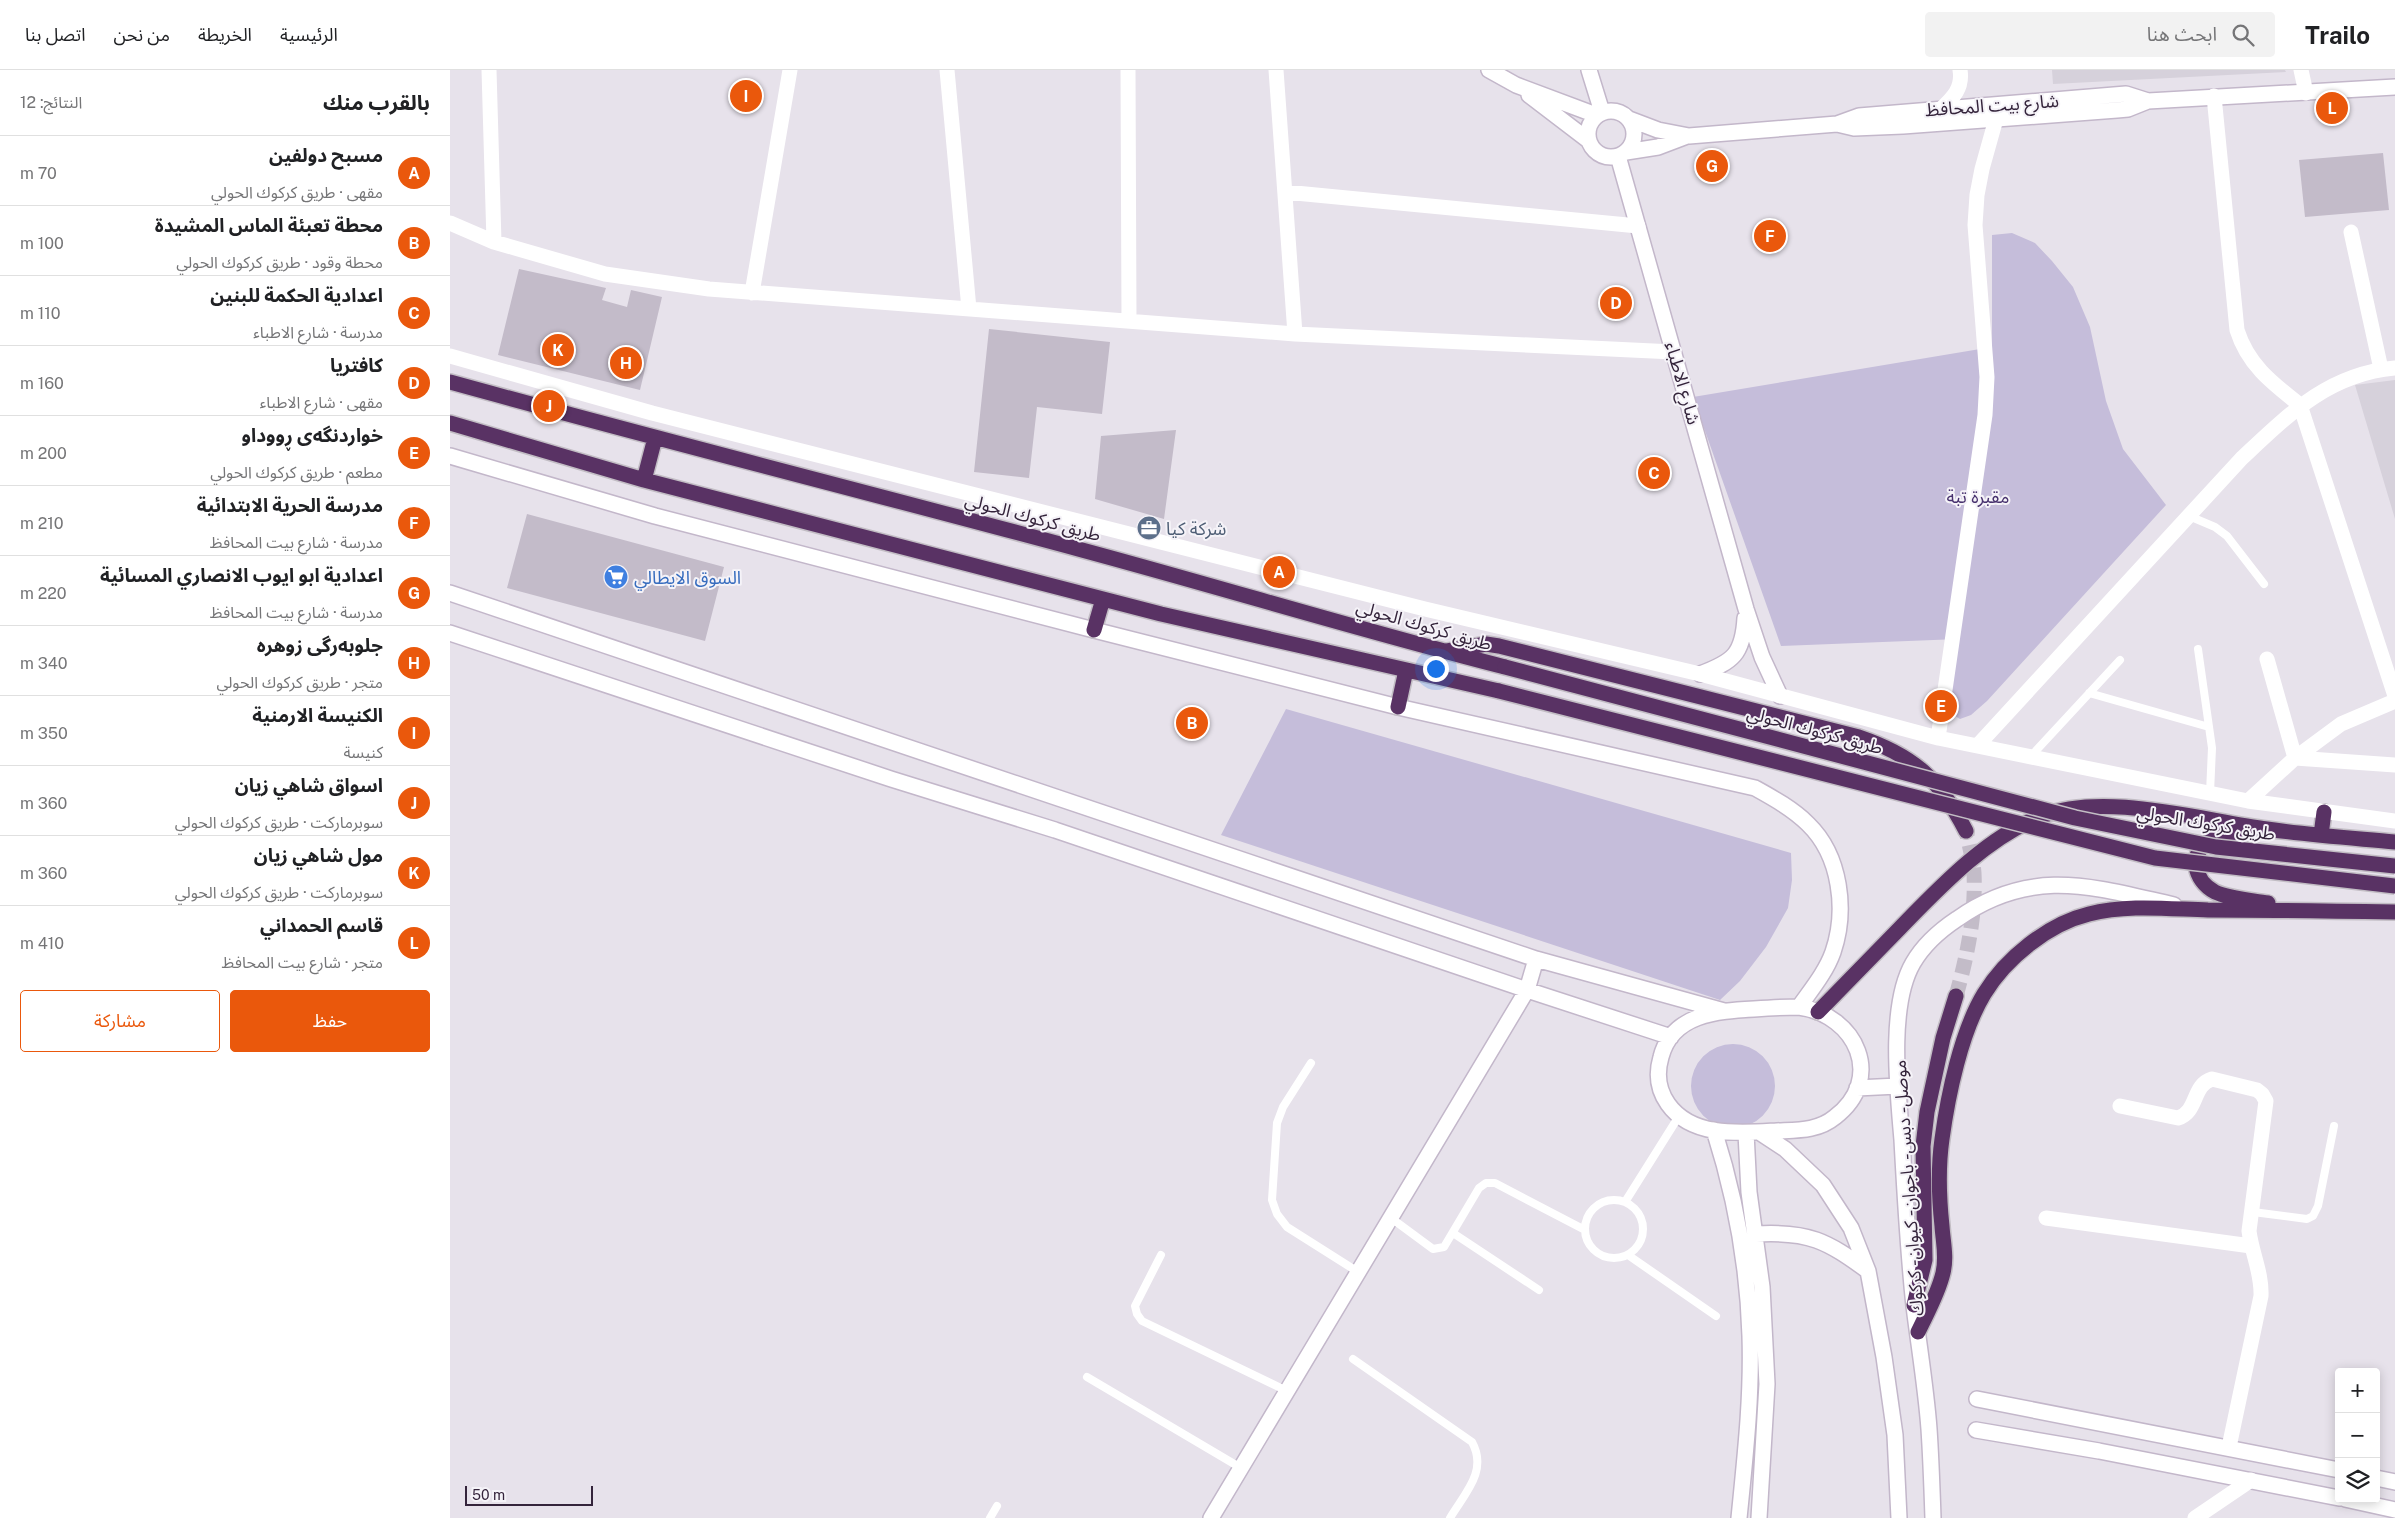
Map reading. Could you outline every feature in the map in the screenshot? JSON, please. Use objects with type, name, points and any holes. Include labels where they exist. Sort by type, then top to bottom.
[{"type":"highway","name":"طريق كركوك الحولي","points":[[450,382],[655,438],[866,491],[1351,624],[1444,652],[2084,820],[2216,847],[2395,866]]},
{"type":"highway","points":[[450,423],[644,480],[1103,599],[1499,690],[1936,804],[2155,858],[2395,886]]},
{"type":"highway","points":[[644,480],[655,438]]},
{"type":"highway","points":[[1094,630],[1103,599]]},
{"type":"highway","points":[[1444,652],[1486,644],[1499,646],[1840,730],[1898,754],[1933,779],[1954,806],[1966,831]]},
{"type":"highway","points":[[1398,707],[1406,670]]},
{"type":"highway","points":[[1818,1012],[1961,869],[2008,834],[2042,816],[2064,809],[2109,806],[2267,829],[2395,842]]},
{"type":"highway","points":[[2321,835],[2324,812]]},
{"type":"highway","points":[[2267,829],[2230,833],[2210,840],[2196,857],[2196,872],[2199,878],[2215,892],[2316,911]]},
{"type":"highway","points":[[1918,1332],[1943,1273],[1945,1254],[1941,1218],[1940,1178],[1941,1146],[1946,1107],[1973,1016],[1984,994],[2018,955],[2047,931],[2068,920],[2116,909],[2395,912]]},
{"type":"highway","points":[[1914,1305],[1924,1260],[1923,1146],[1927,1112],[1941,1046],[1956,996]]},
{"type":"street","points":[[489,70],[494,242]]},
{"type":"street","points":[[752,293],[790,70]]},
{"type":"street","points":[[947,70],[969,309]]},
{"type":"street","points":[[1128,70],[1129,320]]},
{"type":"street","points":[[1276,70],[1295,334]]},
{"type":"street","name":"شارع بيت المحافظ","points":[[1489,70],[1516,85],[1588,140],[1592,149],[1600,155],[1609,157],[1658,147],[1689,136],[1837,124],[1859,116],[2126,94],[2148,101]]},
{"type":"street","points":[[1588,140],[1587,131],[1590,122],[1599,114],[1589,70]]},
{"type":"street","points":[[1941,109],[1957,92],[1960,84],[1960,70]]},
{"type":"street","points":[[2301,70],[2306,93]]},
{"type":"street","name":"شارع بيت المحافظ","points":[[1516,85],[1599,114],[1612,110],[1658,130],[1689,136]]},
{"type":"street","name":"شارع بيت المحافظ","points":[[1837,124],[1845,127],[1862,127],[1996,119],[2128,109],[2148,101],[2395,87]]},
{"type":"street","points":[[2214,96],[2237,330],[2245,351],[2258,370],[2266,379],[2300,405],[2395,696]]},
{"type":"street","points":[[1622,154],[1632,144],[1634,136],[1633,127],[1629,119]]},
{"type":"street","points":[[1938,738],[1985,415],[1987,377],[1975,225],[1977,195],[1982,169],[1996,119]]},
{"type":"street","name":"شارع الاطباء","points":[[1622,154],[1638,226],[1746,609],[1762,657],[1780,696]]},
{"type":"street","points":[[1285,192],[1638,226]]},
{"type":"street","points":[[450,222],[494,242],[605,274],[752,293],[1295,334],[1674,352]]},
{"type":"street","points":[[1978,745],[2242,458],[2300,405],[2335,384],[2388,368],[2351,232]]},
{"type":"street","points":[[450,356],[661,416],[1425,609],[1700,674],[1938,738],[2248,801],[2395,821]]},
{"type":"street","points":[[450,456],[655,516],[1094,630],[1398,707],[1723,779],[1755,788],[1783,804],[1809,825],[1828,854],[1839,886],[1840,920],[1832,953],[1799,1008]]},
{"type":"street","points":[[450,593],[1536,959],[1724,1011]]},
{"type":"street","name":"شارع الاطباء","points":[[1700,674],[1726,663],[1740,649],[1744,640],[1746,609]]},
{"type":"street","points":[[450,633],[891,779],[1055,830],[1671,1037]]},
{"type":"street","points":[[2267,659],[2295,758]]},
{"type":"street","points":[[2248,801],[2295,758],[2341,724],[2395,701]]},
{"type":"street","points":[[2295,758],[2395,764]]},
{"type":"street","name":"موصل - دبس - باجوان - كيوان - كركوك","points":[[1933,1518],[1929,1429],[1914,1305],[1898,1086],[1898,1020],[1904,982],[1922,949],[1935,935],[1971,909],[2016,890],[2064,884],[2088,886],[2196,910]]},
{"type":"street","points":[[1211,1518],[1527,990],[1536,959]]},
{"type":"street","points":[[1799,1008],[1818,1012],[1833,1019],[1846,1029],[1856,1046],[1860,1066],[1857,1088],[1843,1110],[1823,1125],[1811,1129],[1753,1133],[1714,1130],[1689,1122],[1679,1116],[1664,1098],[1658,1076],[1662,1053],[1671,1037],[1682,1025],[1691,1019],[1724,1011],[1799,1008]]},
{"type":"street","points":[[2120,1106],[2178,1118],[2190,1111],[2200,1085],[2212,1079],[2257,1090],[2262,1094],[2266,1107],[2249,1231],[2251,1246],[2262,1280],[2261,1296],[2229,1447]]},
{"type":"street","points":[[1857,1088],[1898,1086]]},
{"type":"street","points":[[1714,1130],[1728,1180],[1746,1292],[1750,1336],[1750,1383],[1739,1518]]},
{"type":"street","points":[[1753,1133],[1748,1192],[1756,1234],[1767,1375],[1765,1444],[1759,1518]]},
{"type":"street","points":[[1753,1133],[1790,1153],[1823,1185],[1851,1228],[1868,1271],[1884,1357],[1895,1435],[1899,1518]]},
{"type":"street","points":[[2046,1218],[2251,1246]]},
{"type":"street","points":[[1756,1234],[1792,1234],[1810,1237],[1838,1248],[1868,1271]]},
{"type":"street","points":[[1977,1399],[2335,1469]]},
{"type":"street","points":[[2099,1450],[2104,1424]]},
{"type":"street","points":[[1976,1430],[2099,1450],[2335,1497]]},
{"type":"street","points":[[1746,1444],[1765,1444]]},
{"type":"street","points":[[2380,1479],[2395,1482]]},
{"type":"street","points":[[2195,1518],[2251,1480]]},
{"type":"street","points":[[2363,1503],[2395,1510]]},
{"type":"lane","points":[[2189,516],[2215,527],[2227,536],[2264,584]]},
{"type":"lane","points":[[2198,649],[2213,762],[2210,793]]},
{"type":"lane","points":[[2030,756],[2120,660]]},
{"type":"lane","points":[[2089,693],[2209,727]]},
{"type":"lane","points":[[1311,1063],[1283,1107],[1277,1124],[1272,1200],[1277,1214],[1287,1227],[1358,1272]]},
{"type":"lane","points":[[1625,1202],[1679,1116]]},
{"type":"lane","points":[[2252,1212],[2308,1219],[2317,1212],[2334,1126]]},
{"type":"lane","points":[[1391,1218],[1433,1249],[1444,1247],[1479,1188],[1486,1184],[1504,1186],[1585,1230]]},
{"type":"lane","points":[[1609,1200],[1625,1202],[1638,1212],[1644,1228],[1640,1244],[1628,1255],[1612,1258],[1604,1256],[1590,1246],[1585,1230],[1589,1214],[1601,1203],[1609,1200]]},
{"type":"lane","points":[[1453,1233],[1539,1290]]},
{"type":"lane","points":[[1161,1255],[1135,1306],[1137,1314],[1142,1321],[1287,1391]]},
{"type":"lane","points":[[1628,1255],[1716,1316]]},
{"type":"lane","points":[[1353,1359],[1472,1442],[1478,1454],[1479,1467],[1450,1518]]},
{"type":"lane","points":[[1087,1377],[1241,1468]]},
{"type":"lane","points":[[990,1518],[997,1506]]},
{"type":"shaded area","points":[[2052,70],[2285,70],[2286,72],[2053,84]]},
{"type":"shaded area","points":[[2395,380],[2395,519],[2355,385]]},
{"type":"green space","name":"مقبرة تبة","points":[[2012,233],[2035,243],[2073,287],[2090,327],[2106,401],[2123,449],[2166,505],[1987,701],[1971,715],[1960,719],[1950,713],[1948,708],[1959,639],[1781,646],[1693,397],[1992,347],[1992,235]]},
{"type":"green space","points":[[1286,709],[1791,853],[1792,880],[1788,908],[1766,947],[1740,981],[1720,1000],[1221,835]]},
{"type":"green space","points":[[1733,1044],[1756,1051],[1768,1063],[1775,1086],[1768,1109],[1756,1121],[1733,1128],[1710,1121],[1698,1109],[1691,1086],[1698,1063],[1710,1051]]},
{"type":"building","points":[[2383,153],[2389,210],[2305,217],[2299,160]]},
{"type":"building","points":[[519,269],[606,288],[602,300],[627,307],[631,290],[662,297],[640,390],[498,355]]},
{"type":"building","points":[[989,329],[1110,342],[1102,414],[1037,407],[1029,478],[974,472]]},
{"type":"building","points":[[1176,430],[1164,519],[1095,499],[1101,436]]},
{"type":"building","name":"السوق الايطالي","points":[[527,514],[724,567],[705,641],[507,588]]},
{"type":"tunnel","points":[[1956,996],[1967,951],[1974,904],[1973,868],[1966,831]]},
{"type":"place","name":"الكنيسة الارمنية","points":[[746,96]]},
{"type":"place","name":"قاسم الحمداني","points":[[2332,108]]},
{"type":"place","name":"اعدادية ابو ايوب الانصاري المسائية","points":[[1712,166]]},
{"type":"place","name":"مدرسة الحرية الابتدائية","points":[[1770,236]]},
{"type":"place","name":"کافتریا","points":[[1616,303]]},
{"type":"place","name":"مول شاهي زيان","points":[[558,350]]},
{"type":"place","name":"جلوبەرگی زوهرە","points":[[626,363]]},
{"type":"place","name":"اسواق شاهي زيان","points":[[549,406]]},
{"type":"place","name":"اعدادية الحكمة للبنين","points":[[1654,473]]},
{"type":"place","name":"شركة كيا","points":[[1149,528]]},
{"type":"place","name":"مسبح دولفين","points":[[1279,572]]},
{"type":"place","name":"السوق الايطالي","points":[[616,577]]},
{"type":"place","name":"خواردنگەی ڕووداو","points":[[1941,706]]},
{"type":"place","name":"محطة تعبئة الماس المشيدة","points":[[1192,723]]}]
